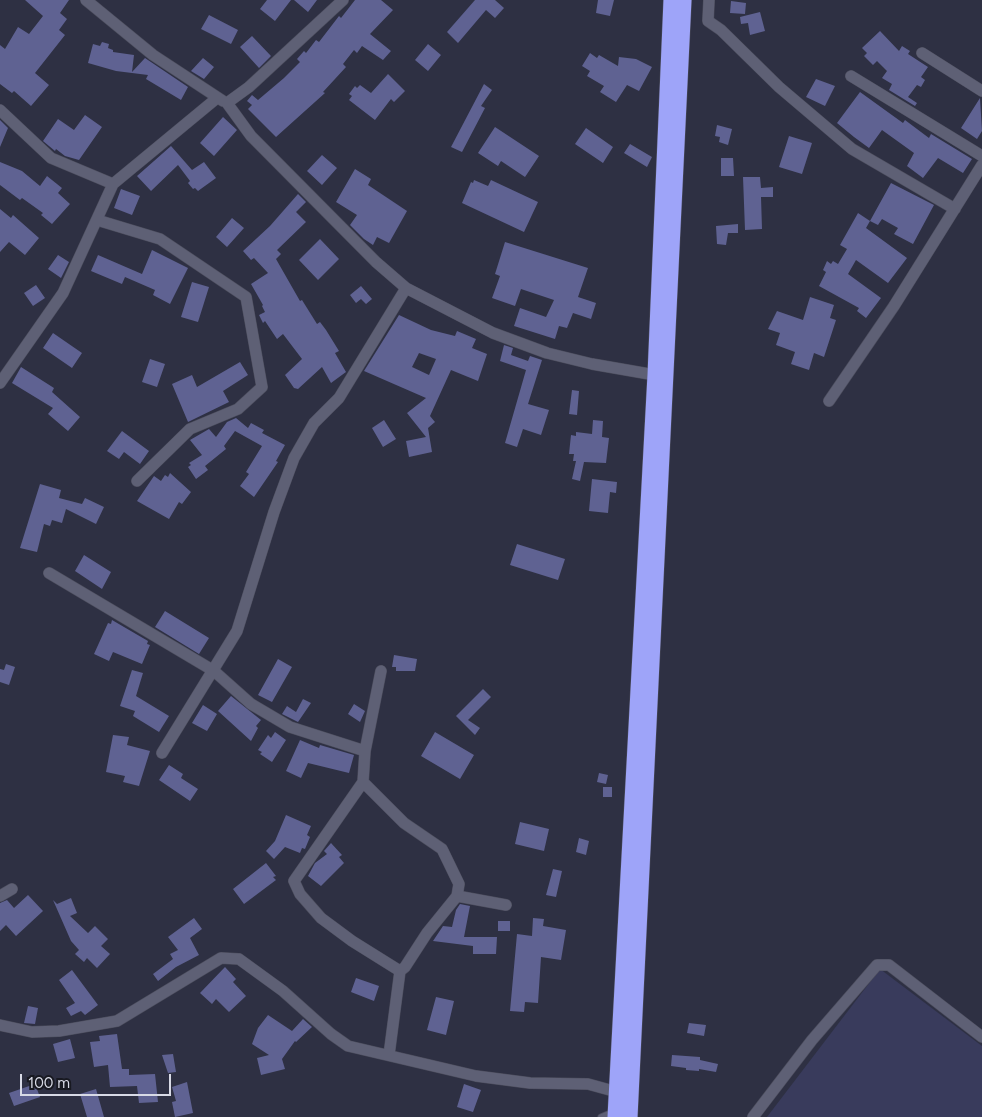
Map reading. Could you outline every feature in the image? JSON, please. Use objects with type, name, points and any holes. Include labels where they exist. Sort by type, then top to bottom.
[{"type":"highway","points":[[616,1114],[655,375],[671,0]]},
{"type":"highway","points":[[630,1117],[684,0]]},
{"type":"street","points":[[86,0],[153,55],[222,100],[251,136],[376,262],[406,288],[493,333],[548,353],[655,375]]},
{"type":"street","points":[[2,377],[63,293],[113,184],[222,100],[248,87],[343,0]]},
{"type":"street","points":[[709,0],[708,21],[721,30],[780,87],[852,149],[955,209]]},
{"type":"street","points":[[922,53],[982,91]]},
{"type":"street","points":[[851,76],[982,156]]},
{"type":"street","points":[[0,110],[51,158],[113,184]]},
{"type":"street","points":[[829,401],[894,306],[982,164]]},
{"type":"street","points":[[97,220],[160,240],[246,297],[262,387],[238,409],[190,429],[138,481]]},
{"type":"street","points":[[162,753],[237,631],[274,512],[294,458],[314,423],[339,398],[406,288]]},
{"type":"street","points":[[49,573],[214,671],[251,704],[290,728],[365,751]]},
{"type":"street","points":[[381,670],[365,751],[363,782],[294,881],[300,894],[320,918],[352,941],[400,971]]},
{"type":"street","points":[[363,782],[404,823],[442,849],[459,884],[457,896],[427,933],[405,967],[400,971],[389,1055]]},
{"type":"street","points":[[0,896],[12,889]]},
{"type":"street","points":[[457,896],[506,905]]},
{"type":"street","points":[[0,1025],[32,1032],[59,1031],[117,1021],[221,958],[239,960],[264,977],[331,1034],[348,1046],[476,1076],[530,1082],[588,1084],[617,1092]]},
{"type":"street","points":[[753,1117],[812,1040],[877,965],[890,965],[982,1037]]},
{"type":"lane","points":[[601,1117],[616,1114]]},
{"type":"shaded area","points":[[880,969],[982,1046],[982,1117],[767,1117]]},
{"type":"building","points":[[25,0],[69,0],[60,13],[67,19],[59,30],[65,35],[35,73],[49,85],[31,106],[14,91],[12,93],[0,84],[0,45],[5,49],[18,27],[29,34],[43,16]]},
{"type":"building","points":[[267,0],[291,0],[275,21],[260,9]]},
{"type":"building","points":[[294,0],[317,0],[308,12]]},
{"type":"building","points":[[355,0],[381,0],[393,10],[370,34],[391,51],[383,60],[362,46],[357,53],[354,50],[343,64],[346,67],[323,92],[325,93],[276,137],[248,109],[252,105],[247,101],[252,95],[258,100],[284,78],[300,62],[297,59],[304,51],[306,53],[316,40],[319,42],[339,16],[341,18]]},
{"type":"building","points":[[475,0],[495,0],[504,8],[495,18],[486,10],[458,43],[447,32]]},
{"type":"building","points":[[598,0],[614,0],[610,16],[596,13]]},
{"type":"building","points":[[731,1],[746,3],[745,14],[730,13]]},
{"type":"building","points":[[760,12],[765,31],[750,35],[748,23],[741,24],[740,17]]},
{"type":"building","points":[[209,15],[238,30],[231,44],[201,29]]},
{"type":"building","points":[[880,31],[899,51],[902,46],[910,51],[908,54],[928,67],[921,77],[925,80],[921,87],[917,85],[908,97],[917,103],[915,106],[889,90],[892,84],[882,78],[887,71],[877,61],[873,65],[864,56],[867,53],[862,48]]},
{"type":"building","points":[[252,36],[271,56],[259,68],[240,47]]},
{"type":"building","points":[[102,42],[109,44],[108,48],[113,50],[113,52],[134,55],[132,72],[145,58],[188,87],[181,100],[146,79],[148,75],[116,71],[88,63],[93,44],[100,46]]},
{"type":"building","points":[[428,44],[441,55],[428,71],[415,60]]},
{"type":"building","points":[[590,53],[597,58],[599,55],[618,66],[619,57],[636,59],[652,67],[639,91],[627,85],[616,102],[600,92],[604,86],[587,76],[590,71],[582,66]]},
{"type":"building","points":[[203,58],[214,67],[204,79],[191,71]]},
{"type":"building","points":[[388,74],[405,91],[394,102],[391,99],[375,120],[349,100],[352,96],[349,94],[355,86],[357,88],[360,85],[371,93]]},
{"type":"building","points":[[816,79],[835,86],[825,106],[806,97]]},
{"type":"building","points":[[484,84],[492,90],[481,106],[485,108],[462,152],[451,147]]},
{"type":"building","points":[[860,92],[903,123],[905,120],[929,138],[931,134],[972,159],[963,173],[938,158],[923,178],[907,166],[914,153],[882,130],[869,148],[854,137],[837,123]]},
{"type":"building","points":[[980,98],[982,131],[977,139],[961,128]]},
{"type":"building","points":[[85,115],[102,127],[79,160],[65,156],[56,149],[55,151],[43,141],[58,119],[74,130]]},
{"type":"building","points":[[223,117],[237,130],[214,156],[200,143]]},
{"type":"building","points":[[0,120],[8,128],[0,147]]},
{"type":"building","points":[[717,125],[732,129],[728,145],[719,142],[720,137],[715,136]]},
{"type":"building","points":[[495,127],[539,156],[525,177],[501,161],[498,166],[478,153]]},
{"type":"building","points":[[586,128],[613,147],[603,163],[575,144]]},
{"type":"building","points":[[789,136],[812,143],[802,174],[779,167]]},
{"type":"building","points":[[630,144],[652,157],[647,167],[624,153]]},
{"type":"building","points":[[171,146],[192,170],[204,162],[216,178],[198,191],[195,188],[193,189],[188,183],[190,181],[178,165],[151,191],[137,176]]},
{"type":"building","points":[[322,155],[337,168],[322,185],[307,171]]},
{"type":"building","points":[[721,158],[733,158],[734,176],[721,176]]},
{"type":"building","points":[[0,162],[22,171],[40,186],[47,176],[62,188],[58,193],[70,204],[52,224],[41,215],[43,213],[22,198],[20,200],[0,185]]},
{"type":"building","points":[[355,169],[371,179],[368,185],[407,211],[389,243],[377,237],[373,245],[364,239],[350,225],[357,215],[336,202]]},
{"type":"building","points":[[743,177],[760,177],[761,188],[773,187],[773,197],[761,197],[762,229],[745,230]]},
{"type":"building","points":[[474,180],[488,186],[491,180],[538,202],[524,232],[462,203],[471,182],[473,183]]},
{"type":"building","points":[[891,183],[934,205],[913,244],[894,234],[898,228],[882,219],[878,225],[870,221]]},
{"type":"building","points":[[121,189],[140,196],[132,215],[114,208]]},
{"type":"building","points":[[298,194],[306,202],[296,212],[306,222],[277,250],[281,254],[276,259],[300,301],[302,300],[317,324],[320,322],[326,330],[339,351],[335,353],[346,372],[331,383],[322,367],[298,389],[294,388],[285,375],[302,359],[283,334],[277,339],[265,321],[263,323],[259,315],[265,312],[251,284],[268,273],[254,258],[251,260],[243,251],[270,226]]},
{"type":"building","points":[[0,209],[11,218],[13,215],[39,238],[25,255],[9,242],[0,252]]},
{"type":"building","points":[[858,213],[870,221],[866,228],[907,258],[888,283],[856,260],[848,274],[881,298],[866,318],[857,311],[859,308],[819,286],[826,272],[823,270],[827,261],[831,264],[833,261],[838,264],[847,249],[840,245]]},
{"type":"building","points":[[232,218],[244,228],[227,247],[216,237]]},
{"type":"building","points":[[738,224],[738,233],[728,233],[726,245],[717,244],[716,226]]},
{"type":"building","points":[[320,239],[339,259],[318,280],[299,260]]},
{"type":"building","points":[[505,242],[588,268],[578,297],[596,303],[591,319],[573,313],[567,328],[559,326],[555,339],[514,326],[520,308],[546,317],[554,300],[521,289],[515,306],[492,298],[500,276],[495,274]]},
{"type":"building","points":[[152,250],[188,268],[170,304],[153,295],[155,290],[125,277],[122,284],[91,271],[98,255],[142,274]]},
{"type":"building","points":[[58,255],[69,262],[61,278],[48,269]]},
{"type":"building","points":[[192,282],[209,287],[198,322],[181,317]]},
{"type":"building","points":[[36,285],[45,298],[33,306],[24,293]]},
{"type":"building","points":[[361,286],[372,299],[366,304],[361,299],[356,303],[350,295]]},
{"type":"building","points":[[810,297],[834,305],[830,318],[836,320],[824,357],[814,353],[809,370],[791,364],[795,352],[776,345],[780,333],[768,329],[777,311],[803,320]]},
{"type":"building","points":[[399,315],[431,330],[455,336],[457,331],[476,339],[472,348],[487,354],[478,381],[451,370],[430,416],[435,422],[428,428],[432,452],[409,457],[406,441],[426,437],[407,413],[426,398],[364,371]],"holes":[[[419,353],[436,359],[429,375],[412,367]]]},
{"type":"building","points":[[53,333],[82,353],[72,368],[43,348]]},
{"type":"building","points":[[504,345],[513,348],[511,355],[528,361],[530,356],[542,360],[528,404],[549,410],[541,435],[523,429],[517,447],[505,443],[526,370],[500,361]]},
{"type":"building","points":[[150,359],[165,364],[157,387],[142,382]]},
{"type":"building","points":[[240,362],[248,375],[223,391],[229,402],[188,422],[172,384],[192,375],[197,387]]},
{"type":"building","points":[[21,367],[54,388],[52,392],[80,417],[68,431],[48,414],[53,408],[12,383]]},
{"type":"building","points":[[572,390],[579,391],[577,415],[569,414]]},
{"type":"building","points":[[236,418],[248,428],[251,423],[264,430],[262,433],[285,445],[276,461],[278,462],[254,497],[240,486],[249,474],[246,472],[262,446],[235,431],[224,446],[226,449],[205,466],[208,470],[196,479],[188,467],[191,465],[189,463],[202,455],[190,440],[209,429],[216,437],[227,422]]},
{"type":"building","points":[[384,420],[396,439],[383,447],[372,428]]},
{"type":"building","points":[[593,420],[603,421],[602,437],[609,438],[606,463],[584,462],[580,481],[572,479],[576,461],[573,461],[574,454],[569,454],[571,435],[576,436],[576,432],[592,434]]},
{"type":"building","points":[[122,431],[149,451],[140,464],[124,452],[119,459],[107,451]]},
{"type":"building","points":[[170,473],[191,492],[182,504],[179,502],[169,519],[137,501],[154,476],[161,481],[165,475],[168,477]]},
{"type":"building","points":[[592,479],[617,482],[616,493],[610,492],[608,513],[589,511]]},
{"type":"building","points":[[40,484],[61,490],[59,498],[82,504],[85,498],[104,507],[96,524],[66,509],[62,523],[52,520],[50,526],[44,524],[37,552],[20,548]]},
{"type":"building","points":[[517,544],[565,559],[558,580],[510,565]]},
{"type":"building","points":[[84,555],[111,572],[102,589],[75,571]]},
{"type":"building","points":[[165,611],[209,638],[199,654],[155,627]]},
{"type":"building","points":[[112,620],[148,641],[147,644],[150,645],[142,664],[113,652],[109,661],[94,654],[108,623],[111,624]]},
{"type":"building","points":[[394,655],[417,659],[415,671],[396,671],[396,667],[392,667]]},
{"type":"building","points":[[278,659],[292,667],[272,702],[258,695]]},
{"type":"building","points":[[6,664],[15,667],[9,685],[0,682],[0,669],[4,670]]},
{"type":"building","points":[[132,670],[143,673],[136,696],[169,716],[159,732],[133,716],[135,711],[120,706]]},
{"type":"building","points":[[483,689],[491,697],[468,720],[480,728],[475,735],[456,716]]},
{"type":"building","points":[[231,696],[261,720],[256,726],[258,728],[251,741],[218,711]]},
{"type":"building","points":[[303,699],[311,703],[298,722],[282,714],[287,706],[296,712]]},
{"type":"building","points":[[354,704],[365,711],[360,722],[348,714]]},
{"type":"building","points":[[203,705],[217,714],[207,731],[192,723]]},
{"type":"building","points":[[275,732],[286,740],[272,762],[260,754],[262,752],[258,750],[268,735],[271,738]]},
{"type":"building","points":[[435,732],[474,755],[460,779],[421,756]]},
{"type":"building","points":[[113,735],[129,737],[127,745],[150,751],[139,786],[123,782],[125,776],[106,772]]},
{"type":"building","points":[[300,740],[319,748],[320,745],[354,755],[349,773],[308,763],[301,778],[286,771]]},
{"type":"building","points":[[169,765],[183,774],[181,778],[198,789],[190,801],[159,780]]},
{"type":"building","points":[[599,773],[608,775],[606,784],[597,782]]},
{"type":"building","points":[[603,787],[612,787],[612,797],[603,797]]},
{"type":"building","points":[[286,815],[311,826],[307,835],[310,837],[305,849],[302,848],[300,853],[285,847],[274,859],[266,851],[275,841]]},
{"type":"building","points":[[520,822],[549,829],[544,851],[515,844]]},
{"type":"building","points":[[579,838],[589,841],[586,855],[576,852]]},
{"type":"building","points":[[331,843],[342,855],[339,857],[344,863],[321,886],[308,876],[315,863],[327,854],[324,851]]},
{"type":"building","points":[[266,863],[276,876],[273,877],[276,880],[244,904],[233,889]]},
{"type":"building","points":[[553,869],[562,871],[556,897],[546,895]]},
{"type":"building","points":[[28,895],[43,911],[16,936],[6,925],[0,931],[0,903],[7,900],[14,908]]},
{"type":"building","points":[[71,898],[77,913],[70,916],[88,933],[95,926],[108,939],[101,946],[110,954],[97,968],[87,958],[84,962],[75,954],[79,950],[71,941],[53,900],[57,904]]},
{"type":"building","points":[[460,904],[470,906],[464,937],[497,937],[496,954],[473,954],[473,946],[433,941],[443,926],[452,927],[456,910]]},
{"type":"building","points":[[194,918],[202,929],[190,938],[199,955],[176,967],[158,981],[153,974],[173,959],[170,954],[178,950],[168,937]]},
{"type":"building","points":[[533,918],[544,919],[543,926],[566,930],[561,960],[541,957],[538,1003],[525,1002],[524,1012],[510,1011],[517,934],[532,936]]},
{"type":"building","points":[[498,921],[510,921],[510,931],[498,931]]},
{"type":"building","points":[[225,967],[236,979],[233,982],[246,996],[229,1012],[216,999],[212,1004],[200,993]]},
{"type":"building","points":[[72,970],[98,1005],[85,1015],[81,1011],[71,1016],[66,1008],[75,1003],[59,980]]},
{"type":"building","points":[[356,978],[379,986],[374,1001],[351,992]]},
{"type":"building","points":[[436,997],[454,1001],[446,1035],[427,1030]]},
{"type":"building","points":[[28,1006],[38,1008],[35,1024],[24,1023]]},
{"type":"building","points":[[268,1015],[292,1031],[303,1019],[312,1027],[295,1041],[282,1059],[285,1069],[261,1075],[257,1058],[269,1055],[252,1044],[258,1028]]},
{"type":"building","points":[[689,1023],[706,1025],[704,1036],[687,1033]]},
{"type":"building","points":[[117,1034],[122,1069],[129,1069],[129,1075],[155,1074],[158,1102],[139,1103],[137,1086],[110,1087],[108,1065],[94,1067],[90,1042],[100,1041],[99,1036]]},
{"type":"building","points":[[70,1039],[75,1058],[58,1062],[53,1044]]},
{"type":"building","points":[[173,1054],[176,1072],[168,1073],[162,1055]]},
{"type":"building","points":[[672,1055],[700,1057],[700,1060],[718,1064],[716,1072],[699,1069],[699,1071],[686,1070],[686,1068],[671,1066]]},
{"type":"building","points":[[187,1082],[193,1113],[175,1117],[172,1102],[176,1101],[172,1087]]},
{"type":"building","points":[[35,1084],[40,1097],[14,1106],[9,1093]]},
{"type":"building","points":[[464,1084],[481,1090],[473,1112],[457,1107]]},
{"type":"building","points":[[96,1089],[104,1117],[87,1117],[80,1094]]}]
